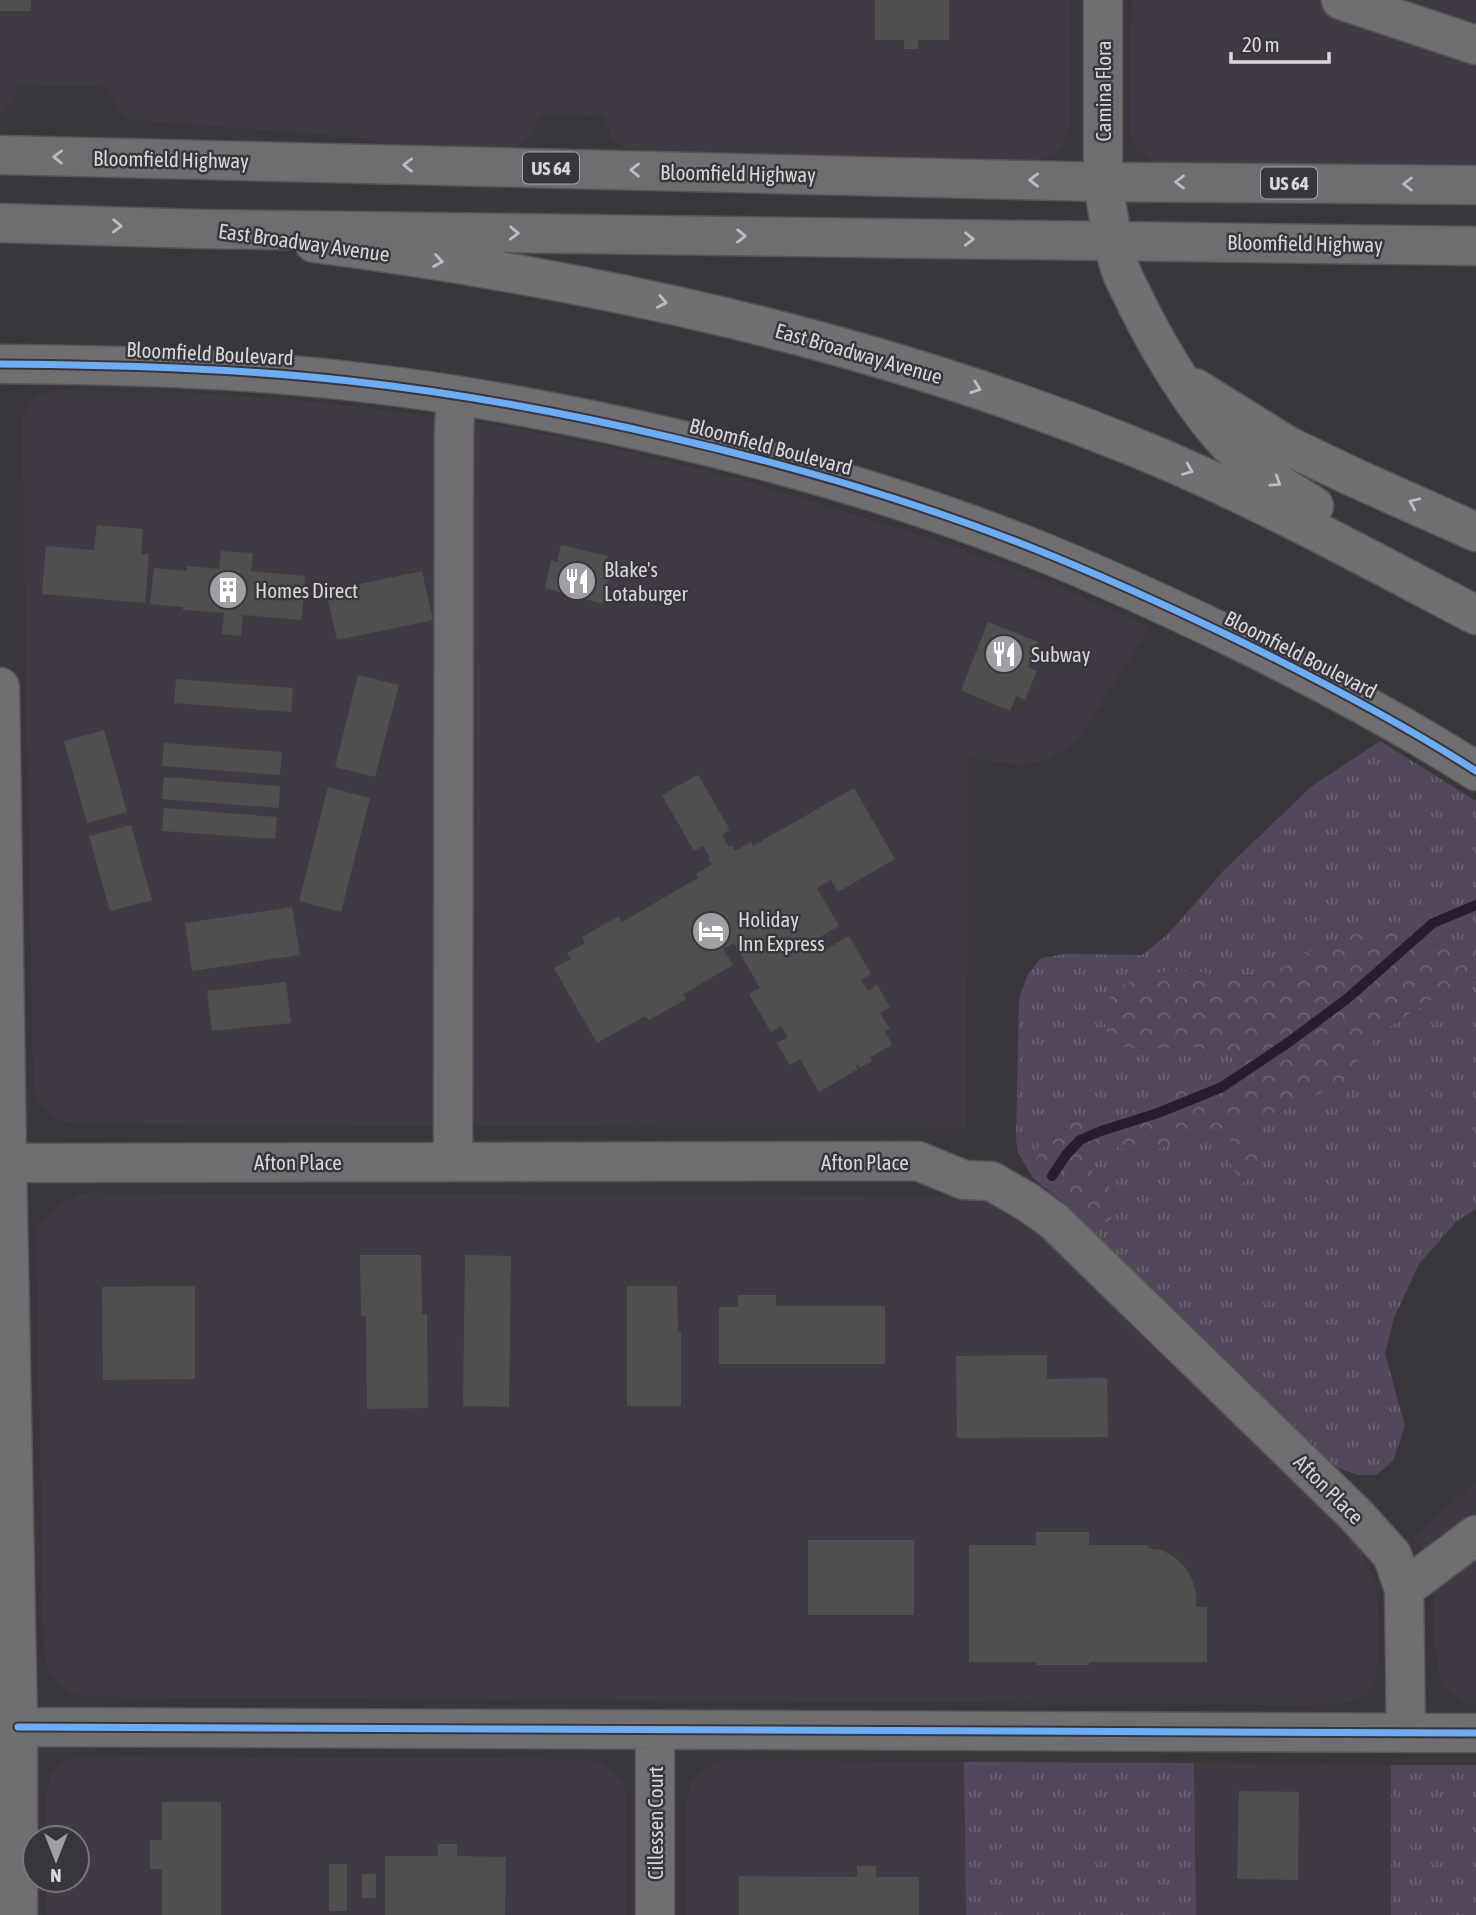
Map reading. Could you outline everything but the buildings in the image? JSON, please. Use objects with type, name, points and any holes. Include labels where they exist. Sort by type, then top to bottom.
[{"type":"highway","name":"Bloomfield Highway","points":[[0,155],[1103,181],[1476,185]]},
{"type":"highway","name":"Bloomfield Highway","points":[[0,223],[201,229],[1476,246]]},
{"type":"main road","points":[[1103,181],[1113,241],[1122,273],[1149,329],[1212,426],[1259,471],[1317,508],[1409,557],[1476,600]]},
{"type":"main road","name":"East Broadway Avenue","points":[[201,229],[436,260],[534,277],[671,304],[884,359],[1041,411],[1203,476],[1476,615]]},
{"type":"main road","points":[[1181,380],[1288,446],[1476,532]]},
{"type":"street","name":"Camina Flora","points":[[1103,0],[1103,181]]},
{"type":"street","points":[[1340,0],[1476,45]]},
{"type":"street","points":[[0,155],[0,165]]},
{"type":"street","name":"Bloomfield Boulevard","points":[[0,364],[197,368],[352,381],[456,395],[587,418],[728,451],[852,485],[996,534],[1144,596],[1361,703],[1476,771]]},
{"type":"street","points":[[453,1162],[456,395]]},
{"type":"street","points":[[0,687],[8,1622],[18,1727],[18,1915]]},
{"type":"street","name":"Afton Place","points":[[3,1163],[918,1161],[964,1180],[991,1181],[1029,1203],[1055,1223],[1356,1515],[1398,1572]]},
{"type":"street","points":[[1406,1733],[1398,1572],[1476,1535]]},
{"type":"street","points":[[18,1727],[1476,1733]]},
{"type":"street","name":"Cillessen Court","points":[[655,1731],[655,1915]]},
{"type":"shaded area","points":[[0,0],[1071,0],[1070,128],[1062,147],[1055,154],[1039,161],[637,153],[618,144],[611,136],[604,116],[540,115],[526,142],[508,149],[406,148],[354,137],[133,120],[124,116],[106,87],[18,85],[16,96],[0,116]]},
{"type":"shaded area","points":[[1132,0],[1476,0],[1476,171],[1164,166],[1152,162],[1137,150],[1130,134]]},
{"type":"shaded area","points":[[55,390],[197,393],[281,399],[441,418],[440,1126],[75,1124],[57,1119],[41,1105],[34,1088],[33,1069],[22,425],[23,415],[31,400]]},
{"type":"shaded area","points":[[468,421],[634,453],[735,478],[964,550],[1036,577],[1150,627],[1077,741],[1051,759],[1021,765],[969,758],[966,1129],[464,1126]]},
{"type":"shaded area","points":[[79,1194],[974,1196],[989,1200],[1022,1217],[1260,1444],[1358,1546],[1370,1570],[1378,1603],[1378,1658],[1372,1687],[1366,1695],[1356,1700],[1330,1705],[76,1695],[57,1683],[45,1660],[36,1238],[39,1227],[58,1205]]},
{"type":"shaded area","points":[[1476,1481],[1476,1705],[1453,1696],[1443,1685],[1438,1673],[1434,1589],[1425,1553],[1414,1538]]},
{"type":"shaded area","points":[[76,1756],[597,1761],[614,1771],[625,1790],[627,1915],[47,1915],[46,1894],[91,1894],[91,1824],[46,1824],[49,1779],[59,1765]]},
{"type":"shaded area","points":[[726,1760],[964,1762],[966,1915],[685,1915],[687,1797],[690,1785],[701,1771]]},
{"type":"shaded area","points":[[1194,1763],[1391,1765],[1391,1915],[1196,1915]]},
{"type":"green space","points":[[1380,741],[1476,801],[1476,940],[1458,949],[1419,942],[1403,933],[1367,928],[1323,945],[1269,975],[1221,976],[1175,968],[1135,1049],[1196,1047],[1226,1054],[1246,1066],[1276,1074],[1198,1082],[1156,1098],[1120,1117],[1066,1121],[1040,1140],[1033,1178],[1018,1153],[1016,1138],[1019,998],[1028,974],[1041,958],[1066,954],[1142,955],[1170,932],[1224,870],[1312,786]]},
{"type":"green space","points":[[1367,928],[1403,933],[1419,942],[1458,949],[1476,940],[1476,983],[1440,995],[1384,1030],[1362,1052],[1345,1082],[1271,1116],[1234,1121],[1262,1144],[1259,1172],[1239,1185],[1229,1158],[1230,1136],[1203,1131],[1148,1153],[1090,1143],[1089,1167],[1118,1196],[1121,1210],[1107,1222],[1083,1221],[1033,1178],[1040,1140],[1047,1126],[1066,1121],[1120,1117],[1156,1098],[1198,1082],[1273,1074],[1246,1066],[1226,1054],[1196,1047],[1135,1049],[1117,1046],[1108,1037],[1103,1013],[1113,990],[1135,979],[1175,968],[1221,976],[1269,975],[1323,945]]},
{"type":"green space","points":[[1476,983],[1476,1209],[1457,1221],[1419,1264],[1394,1318],[1385,1354],[1405,1426],[1393,1461],[1376,1475],[1357,1475],[1336,1467],[1083,1221],[1107,1222],[1118,1196],[1089,1167],[1090,1143],[1148,1153],[1203,1131],[1230,1136],[1229,1158],[1239,1185],[1262,1144],[1234,1121],[1271,1116],[1345,1082],[1362,1052],[1384,1030],[1440,995]]},
{"type":"green space","points":[[964,1762],[1194,1763],[1196,1915],[966,1915]]},
{"type":"green space","points":[[1391,1765],[1476,1765],[1476,1915],[1391,1915]]},
{"type":"waterway","points":[[1052,1176],[1080,1140],[1222,1087],[1348,998],[1433,923],[1476,905]]},
{"type":"cycle path","points":[[0,364],[219,370],[391,386],[593,420],[809,473],[986,530],[1138,593],[1332,688],[1476,771]]},
{"type":"cycle path","points":[[18,1727],[1476,1733]]},
{"type":"place","name":"Blake's Lotaburger","points":[[577,581]]},
{"type":"place","name":"Homes Direct","points":[[228,590]]},
{"type":"place","name":"Subway","points":[[1004,654]]},
{"type":"place","name":"Holiday Inn Express","points":[[711,931]]}]
